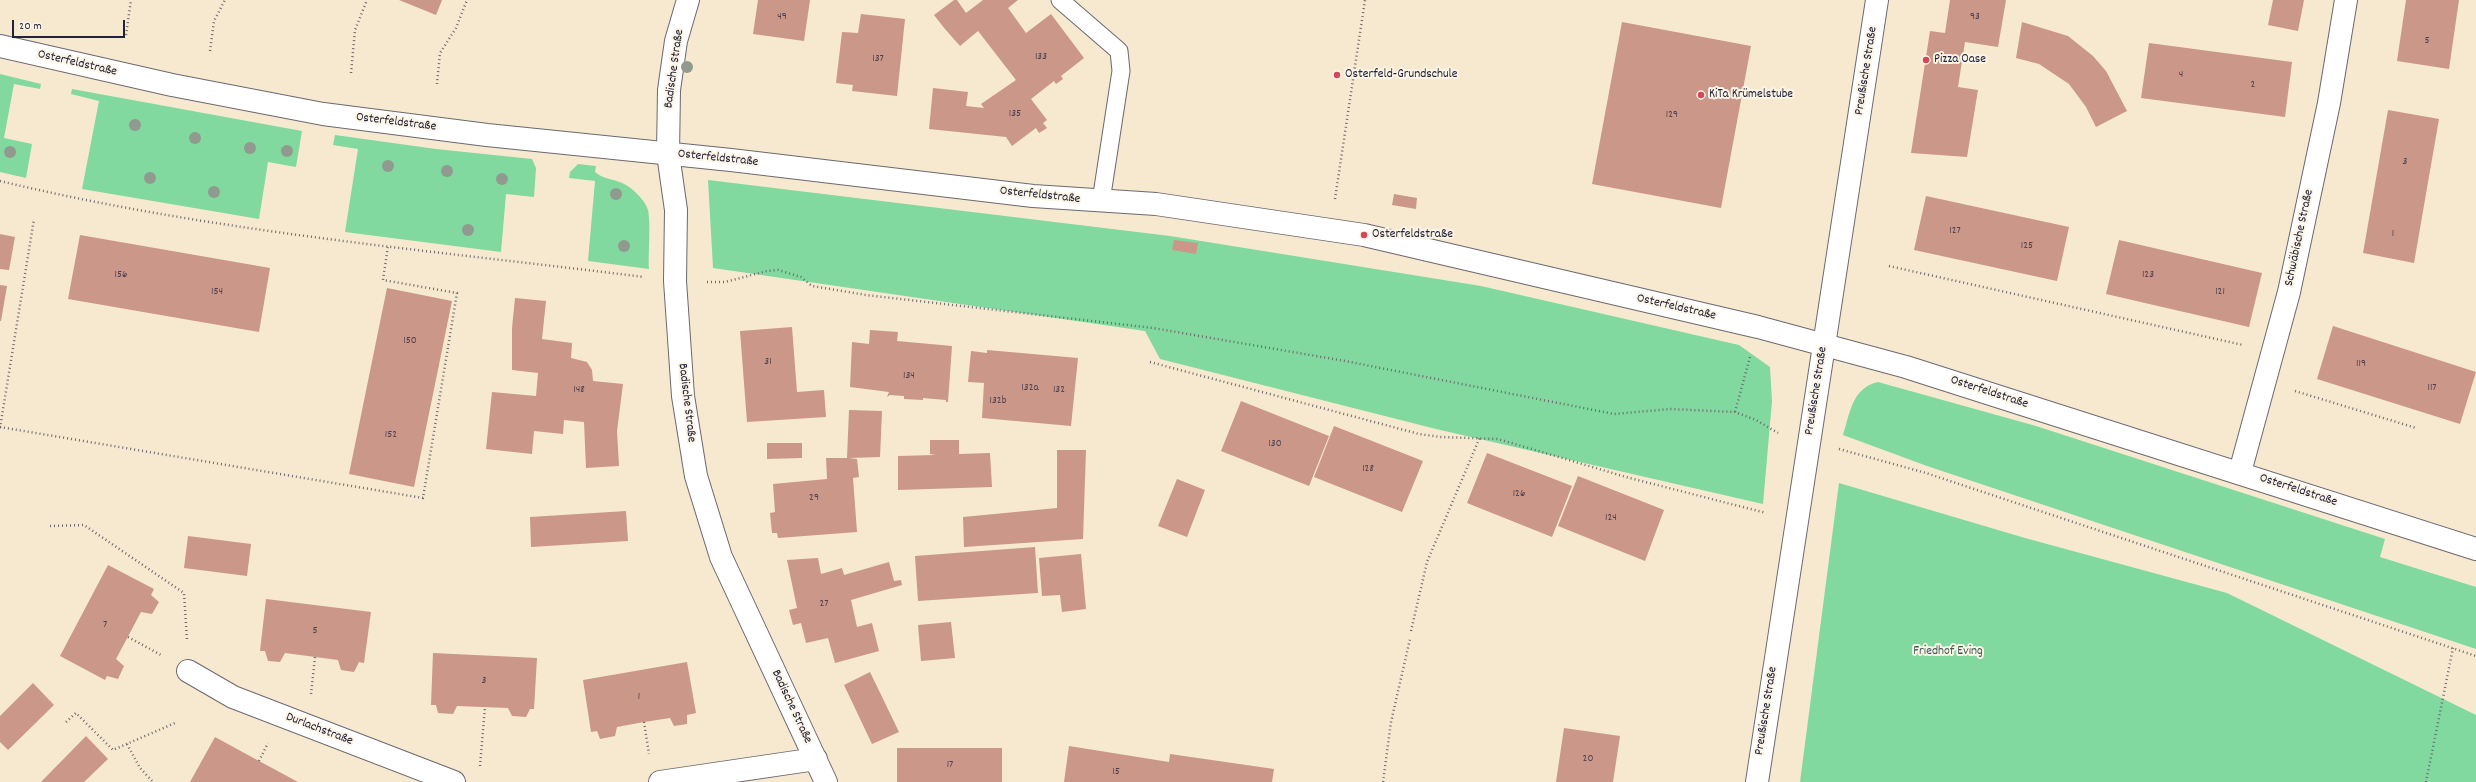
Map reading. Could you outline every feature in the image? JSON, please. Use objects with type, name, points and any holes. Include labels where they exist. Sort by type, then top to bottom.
[{"type":"street","name":"Badische Straße","points":[[688,0],[676,41],[669,90],[668,154],[676,210],[675,281],[683,396],[698,482],[721,557],[826,782]]},
{"type":"street","name":"Preußische Straße","points":[[1757,782],[1877,0]]},
{"type":"street","name":"Schwäbische Straße","points":[[2240,472],[2289,292],[2329,103],[2346,0]]},
{"type":"street","name":"Osterfeldstraße","points":[[0,46],[172,85],[323,114],[486,135],[668,154],[1040,197],[1156,204],[1212,211],[1364,235],[1825,344],[1906,367],[2240,472],[2476,549]]},
{"type":"street","name":"Durlachstraße","points":[[188,671],[233,697],[454,782]]},
{"type":"street","points":[[660,782],[816,759]]},
{"type":"lane","points":[[1060,0],[1119,50],[1121,71],[1101,201]]},
{"type":"path","points":[[126,35],[131,0]]},
{"type":"path","points":[[210,51],[214,21],[225,0]]},
{"type":"path","points":[[351,73],[355,30],[367,0]]},
{"type":"path","points":[[438,84],[440,52],[456,28],[467,0]]},
{"type":"path","points":[[1338,179],[1365,0]]},
{"type":"path","points":[[0,181],[39,190],[190,218],[388,246],[675,281],[725,282],[767,271],[778,270],[801,278],[812,286],[866,295],[1152,328],[1345,361],[1614,414],[1670,409],[1735,412],[1756,420],[1778,433],[1809,440],[1934,475],[2476,656]]},
{"type":"path","points":[[34,219],[0,427],[423,498],[457,292],[383,280],[388,246]]},
{"type":"path","points":[[1889,266],[2272,352]]},
{"type":"path","points":[[1735,412],[1758,327]]},
{"type":"path","points":[[1150,362],[1419,434],[1441,438],[1480,437],[1498,439],[1626,477],[1797,520]]},
{"type":"path","points":[[2264,381],[2416,428]]},
{"type":"path","points":[[1411,631],[1427,562],[1480,437]]},
{"type":"path","points":[[50,526],[84,525],[184,593],[188,671]]},
{"type":"path","points":[[128,637],[161,655]]},
{"type":"path","points":[[1383,782],[1391,722],[1410,639]]},
{"type":"path","points":[[2426,782],[2452,648]]},
{"type":"path","points":[[310,702],[315,657]]},
{"type":"path","points":[[480,769],[485,707]]},
{"type":"path","points":[[66,722],[76,713],[113,750],[175,723]]},
{"type":"path","points":[[127,744],[140,768],[153,782]]},
{"type":"green space","points":[[0,74],[41,84],[40,89],[14,84],[4,138],[32,144],[26,178],[0,172]]},
{"type":"green space","points":[[72,89],[302,131],[296,167],[268,162],[259,219],[82,189],[99,101],[71,94]]},
{"type":"green space","points":[[335,135],[436,149],[532,159],[536,168],[534,197],[506,194],[501,252],[345,232],[358,149],[333,145]]},
{"type":"green space","points":[[578,164],[596,166],[595,172],[598,175],[626,185],[636,192],[642,199],[648,210],[649,216],[649,269],[588,261],[595,181],[569,178],[570,172]]},
{"type":"green space","points":[[708,180],[1170,236],[1481,286],[1739,345],[1770,367],[1772,401],[1763,504],[1436,429],[1160,359],[1145,331],[713,268]]},
{"type":"green space","points":[[1878,382],[2036,426],[2385,539],[2380,557],[2476,587],[2476,649],[1927,466],[1843,435],[1853,402],[1869,385]]},
{"type":"green space","name":"Friedhof Eving","points":[[1839,483],[2025,538],[2227,593],[2476,715],[2476,782],[1800,782]]},
{"type":"building","points":[[399,0],[442,0],[436,15]]},
{"type":"building","points":[[758,0],[810,0],[804,41],[753,34]]},
{"type":"building","points":[[954,0],[957,0],[966,13],[983,0],[1018,0],[1008,8],[1026,33],[1051,14],[1084,58],[1061,76],[1063,79],[1056,84],[1054,81],[1031,99],[1047,120],[1043,123],[1047,128],[1039,133],[1036,128],[1012,146],[1006,137],[929,129],[933,88],[968,92],[966,106],[984,108],[981,104],[1016,80],[978,31],[960,46],[934,15]]},
{"type":"building","points":[[1950,0],[2006,0],[1998,47],[1965,42],[1958,87],[1978,90],[1967,157],[1911,153],[1930,31],[1945,33]]},
{"type":"building","points":[[2273,0],[2304,0],[2298,31],[2268,25]]},
{"type":"building","points":[[2406,0],[2459,0],[2449,69],[2397,61]]},
{"type":"building","points":[[861,14],[905,19],[897,96],[852,91],[853,85],[836,83],[842,32],[858,33]]},
{"type":"building","points":[[1622,22],[1751,46],[1721,208],[1592,184]]},
{"type":"building","points":[[2022,22],[2068,36],[2093,56],[2106,71],[2127,111],[2096,127],[2086,107],[2069,84],[2039,64],[2016,58]]},
{"type":"building","points":[[2149,43],[2292,62],[2285,117],[2141,98]]},
{"type":"building","points":[[2388,110],[2439,119],[2414,263],[2363,253]]},
{"type":"building","points":[[1394,194],[1417,198],[1416,209],[1392,205]]},
{"type":"building","points":[[1926,196],[2069,227],[2057,281],[1914,250]]},
{"type":"building","points":[[0,234],[15,237],[9,270],[0,269]]},
{"type":"building","points":[[80,235],[270,268],[259,332],[68,299]]},
{"type":"building","points":[[1174,240],[1198,243],[1196,254],[1172,250]]},
{"type":"building","points":[[2119,240],[2262,273],[2249,327],[2106,294]]},
{"type":"building","points":[[0,285],[7,286],[1,321],[0,321]]},
{"type":"building","points":[[387,288],[452,301],[414,487],[349,474]]},
{"type":"building","points":[[515,298],[546,301],[542,339],[572,343],[571,358],[587,362],[592,370],[593,381],[623,384],[617,431],[619,466],[586,468],[584,422],[564,420],[563,434],[534,431],[532,454],[486,449],[492,392],[536,396],[538,373],[512,370],[512,328]]},
{"type":"building","points":[[2333,326],[2476,372],[2460,424],[2317,379]]},
{"type":"building","points":[[792,327],[797,392],[824,390],[826,417],[747,422],[740,331]]},
{"type":"building","points":[[870,330],[898,332],[897,341],[952,346],[948,402],[946,402],[946,400],[923,398],[923,400],[904,399],[904,396],[890,395],[887,397],[889,392],[850,387],[852,342],[869,344]]},
{"type":"building","points":[[987,350],[1078,358],[1071,426],[982,418],[984,383],[968,382],[971,351],[987,353]]},
{"type":"building","points":[[1241,401],[1329,436],[1309,486],[1221,451]]},
{"type":"building","points":[[849,410],[882,411],[880,457],[849,458],[857,459],[859,477],[853,478],[857,532],[778,538],[777,533],[772,533],[770,513],[775,512],[773,484],[827,479],[826,458],[847,458]]},
{"type":"building","points":[[1334,426],[1423,461],[1402,512],[1314,477]]},
{"type":"building","points":[[930,440],[959,440],[959,454],[990,453],[992,487],[898,490],[898,456],[935,455],[930,454]]},
{"type":"building","points":[[767,443],[802,443],[802,458],[767,459]]},
{"type":"building","points":[[1057,450],[1086,450],[1083,539],[964,547],[963,517],[1057,508]]},
{"type":"building","points":[[1487,453],[1572,486],[1552,537],[1467,503]]},
{"type":"building","points":[[1578,476],[1664,510],[1645,561],[1558,526]]},
{"type":"building","points":[[1177,479],[1205,490],[1187,537],[1158,526]]},
{"type":"building","points":[[626,511],[628,541],[531,547],[530,517]]},
{"type":"building","points":[[188,536],[251,544],[247,576],[184,568]]},
{"type":"building","points":[[1035,547],[1038,593],[918,601],[915,556]]},
{"type":"building","points":[[1081,554],[1086,609],[1062,612],[1060,595],[1042,596],[1039,558]]},
{"type":"building","points":[[818,558],[821,574],[842,568],[844,575],[889,562],[894,581],[901,580],[902,585],[851,600],[857,627],[872,623],[879,651],[835,663],[828,638],[806,643],[801,623],[793,625],[789,610],[797,608],[787,560]]},
{"type":"building","points":[[108,565],[154,589],[151,595],[159,602],[152,614],[141,612],[116,659],[124,666],[118,679],[107,676],[105,680],[60,656]]},
{"type":"building","points":[[266,599],[371,612],[364,663],[359,662],[354,672],[341,670],[338,660],[285,653],[280,662],[268,661],[265,651],[260,651]]},
{"type":"building","points":[[951,622],[955,658],[921,661],[918,625]]},
{"type":"building","points":[[433,653],[537,658],[534,709],[530,709],[526,717],[512,716],[508,708],[457,706],[453,714],[438,713],[436,705],[431,705]]},
{"type":"building","points":[[687,662],[696,713],[687,715],[687,724],[674,726],[670,718],[644,722],[617,727],[615,736],[600,739],[597,731],[591,732],[583,680]]},
{"type":"building","points":[[870,672],[899,732],[872,744],[844,685]]},
{"type":"building","points":[[33,683],[54,705],[8,750],[0,742],[0,716]]},
{"type":"building","points":[[1564,728],[1620,736],[1613,782],[1556,782]]},
{"type":"building","points":[[86,736],[108,759],[84,782],[41,782]]},
{"type":"building","points":[[215,737],[259,761],[298,782],[190,782]]},
{"type":"building","points":[[1069,746],[1169,762],[1170,754],[1274,769],[1272,782],[1064,782]]},
{"type":"building","points":[[897,748],[1002,748],[1002,782],[897,782]]},
{"type":"place","name":"Pizza Oase","points":[[1926,60]]},
{"type":"place","name":"Osterfeld-Grundschule","points":[[1337,75]]},
{"type":"place","name":"KiTa Krümelstube","points":[[1701,95]]},
{"type":"place","name":"Osterfeldstraße","points":[[1364,235]]}]
